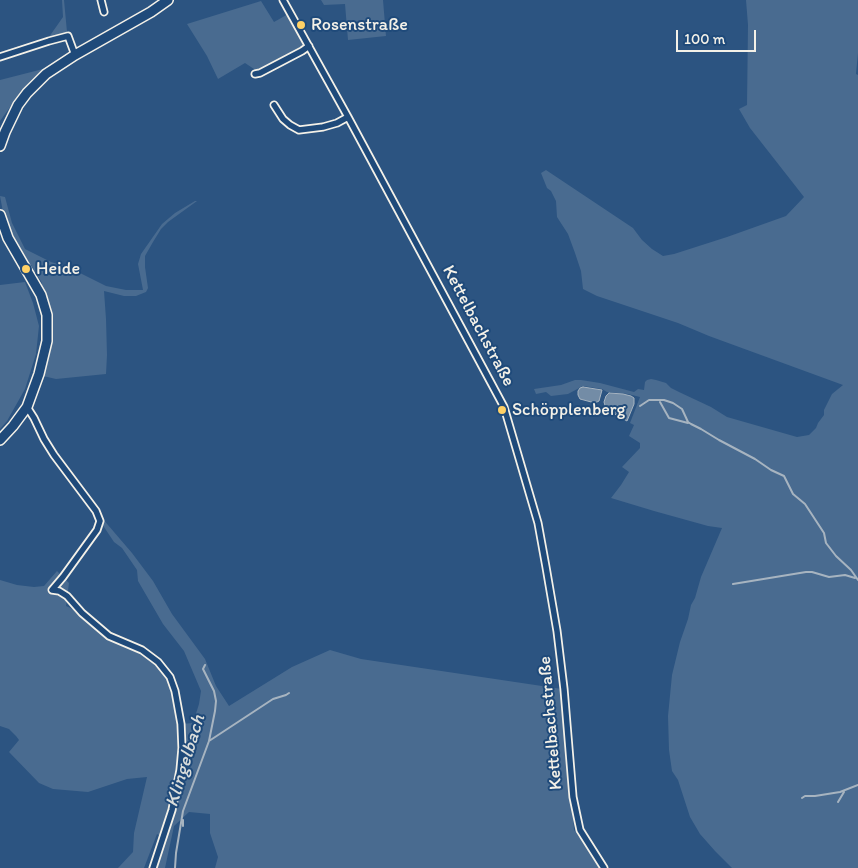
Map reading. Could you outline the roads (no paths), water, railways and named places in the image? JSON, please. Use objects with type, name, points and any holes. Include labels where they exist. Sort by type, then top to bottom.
[{"type":"main road","points":[[151,12],[168,0]]},
{"type":"main road","points":[[0,146],[11,117],[27,94],[46,74],[75,55],[176,0]]},
{"type":"main road","points":[[0,215],[8,238],[41,294],[47,315],[45,353],[27,407],[0,440]]},
{"type":"street","points":[[101,0],[104,12]]},
{"type":"street","name":"Kettelbachstraße","points":[[283,0],[310,46],[504,407],[538,523],[546,567],[557,631],[564,689],[573,797],[580,830],[604,868]]},
{"type":"street","points":[[0,57],[49,40],[68,36],[75,55]]},
{"type":"street","points":[[255,74],[310,46]]},
{"type":"street","points":[[274,104],[283,119],[299,130],[323,127],[348,117]]},
{"type":"street","points":[[27,407],[54,455],[96,511],[100,521],[97,530],[52,590],[59,591],[67,596],[82,613],[109,636],[142,650],[158,662],[170,678],[174,690],[181,724],[182,748],[180,770],[172,810],[153,868]]},
{"type":"waterway","points":[[640,406],[649,400],[664,400],[673,403],[682,409],[688,422],[691,424],[784,476],[793,494],[805,504],[824,533],[826,543],[858,580]]},
{"type":"waterway","points":[[660,402],[669,418],[688,423]]},
{"type":"waterway","points":[[733,584],[806,572],[829,577],[845,575],[855,578]]},
{"type":"waterway","name":"Klingelbach","points":[[175,868],[183,811],[209,741],[215,711],[214,691],[203,669],[205,665]]},
{"type":"waterway","points":[[209,741],[273,699],[289,693]]},
{"type":"waterway","points":[[802,798],[805,796],[840,792],[858,785]]},
{"type":"waterway","points":[[838,802],[844,792]]},
{"type":"waterway","name":"Klingelbach","points":[[183,820],[183,826]]},
{"type":"place","name":"Rosenstraße","points":[[301,25]]},
{"type":"place","name":"Heide","points":[[26,269]]},
{"type":"place","name":"Schöpplenberg","points":[[502,410]]}]
